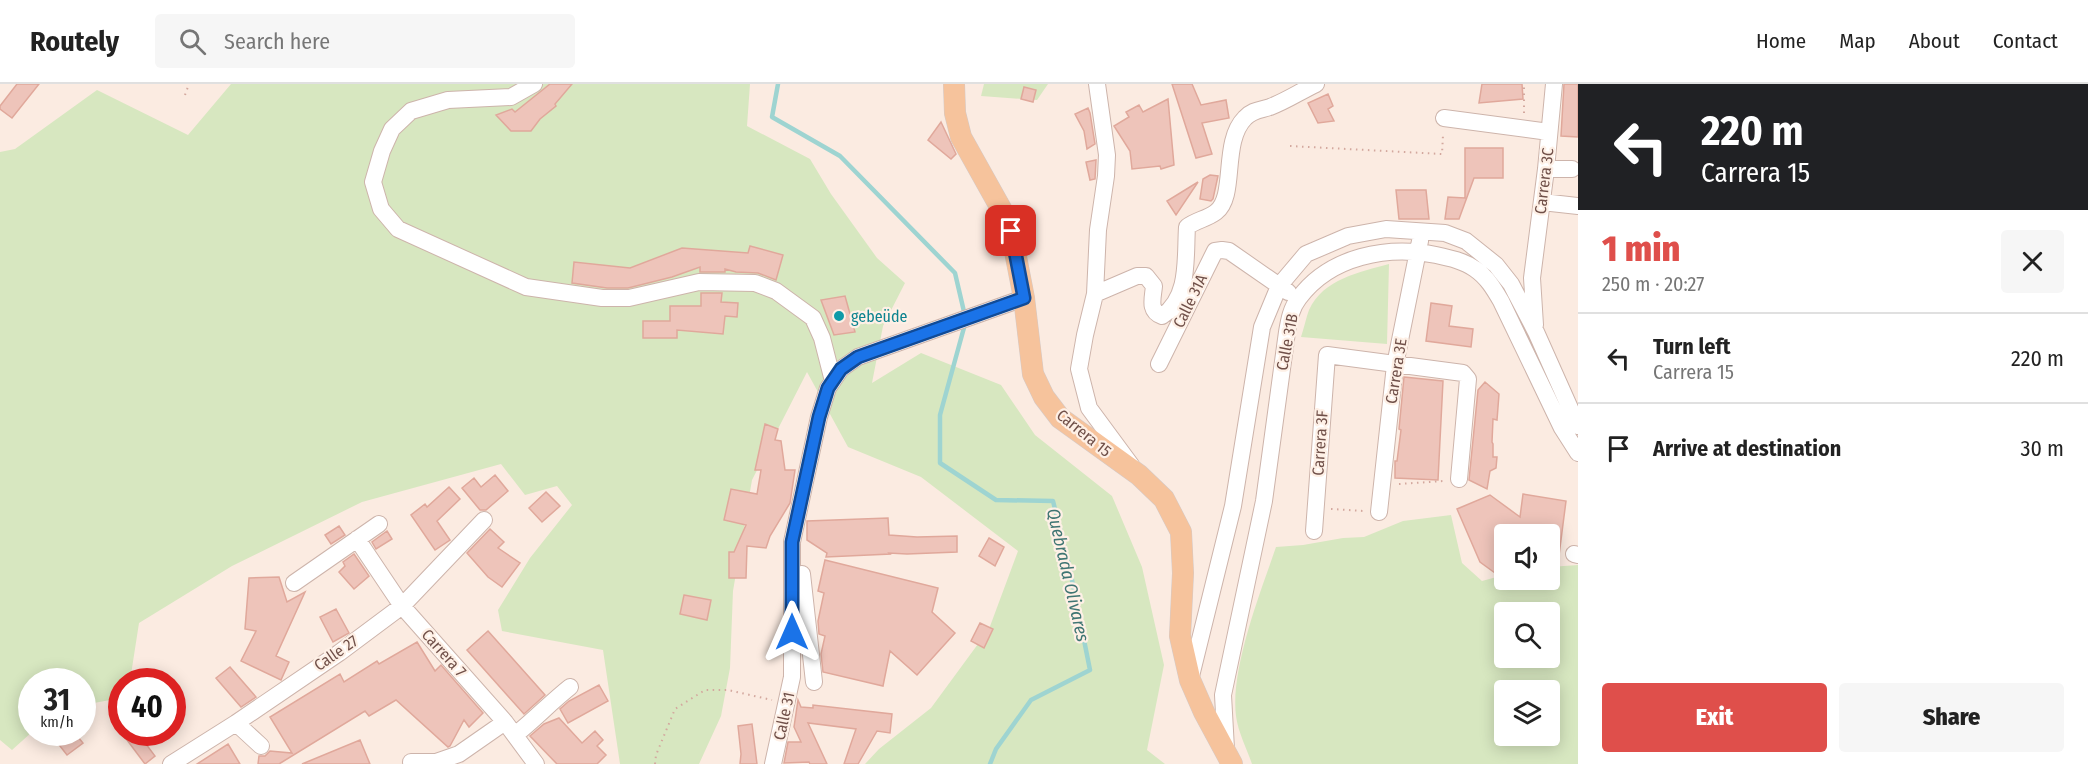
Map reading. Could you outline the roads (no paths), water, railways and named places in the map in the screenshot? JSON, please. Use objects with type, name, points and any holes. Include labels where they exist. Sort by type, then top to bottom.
[{"type":"main road","name":"Carrera 15","points":[[954,84],[954,113],[961,137],[1004,214],[1011,231],[1017,300],[1033,374],[1044,397],[1059,418],[1139,475],[1164,499],[1181,532],[1180,636],[1190,680],[1229,758]]},
{"type":"street","points":[[534,84],[511,97],[448,100],[411,111],[392,129],[382,151],[373,182],[381,209],[398,230],[526,287],[602,298],[629,297],[699,282],[755,284],[776,291],[813,318],[822,338],[833,381]]},
{"type":"street","points":[[1097,84],[1107,155],[1098,230],[1095,294],[1079,369],[1089,408],[1139,475]]},
{"type":"street","points":[[1095,294],[1137,276],[1146,276],[1154,286],[1152,308],[1156,314],[1162,316],[1169,312],[1176,305],[1182,291],[1187,227],[1217,212],[1227,193],[1231,146],[1243,119],[1251,112],[1270,106],[1316,84]]},
{"type":"street","name":"Carrera 3C","points":[[1536,332],[1532,278],[1554,84]]},
{"type":"street","points":[[1444,118],[1549,132]]},
{"type":"street","points":[[1546,169],[1572,169]]},
{"type":"street","points":[[1542,202],[1578,206]]},
{"type":"street","name":"Calle 31B","points":[[1190,680],[1233,506],[1262,327],[1279,286],[1306,254],[1348,236],[1386,229],[1446,233],[1466,241],[1496,265],[1511,284],[1536,332],[1578,426]]},
{"type":"street","name":"Carrera 3E","points":[[1379,512],[1395,365],[1419,252],[1421,231]]},
{"type":"street","name":"Calle 31A","points":[[1159,364],[1215,252],[1229,251],[1279,286]]},
{"type":"street","name":"Calle 31B","points":[[1229,758],[1223,695],[1264,501],[1287,332],[1291,312],[1298,299],[1320,276],[1351,259],[1380,252],[1419,252],[1459,261],[1476,269],[1490,283],[1562,428],[1578,453]]},
{"type":"street","points":[[1511,284],[1520,284],[1532,278]]},
{"type":"street","points":[[1279,286],[1298,299]]},
{"type":"street","name":"Calle 31","points":[[773,764],[792,677],[792,542],[819,417],[828,388],[841,369],[858,357],[1017,300]]},
{"type":"street","name":"Carrera 3F","points":[[1314,531],[1327,355],[1395,365]]},
{"type":"street","points":[[1395,365],[1463,373],[1468,379],[1459,479]]},
{"type":"street","name":"Calle 27","points":[[171,764],[236,723],[402,606],[484,520]]},
{"type":"street","points":[[294,583],[379,524]]},
{"type":"street","name":"Carrera 7","points":[[357,539],[402,606],[510,728],[536,764]]},
{"type":"street","points":[[792,542],[801,564],[814,682]]},
{"type":"street","points":[[411,762],[436,762],[459,754],[510,728],[534,720],[570,687]]},
{"type":"street","points":[[236,723],[261,746]]},
{"type":"waterway","name":"Quebrada Olivares","points":[[778,84],[772,117],[840,156],[955,273],[965,316]]},
{"type":"waterway","name":"Quebrada Olivares","points":[[965,324],[940,415],[940,463],[996,500],[1053,501],[1069,565],[1090,670],[1031,700],[996,749],[990,764]]},
{"type":"place","name":"gebeüde","points":[[839,316]]}]
